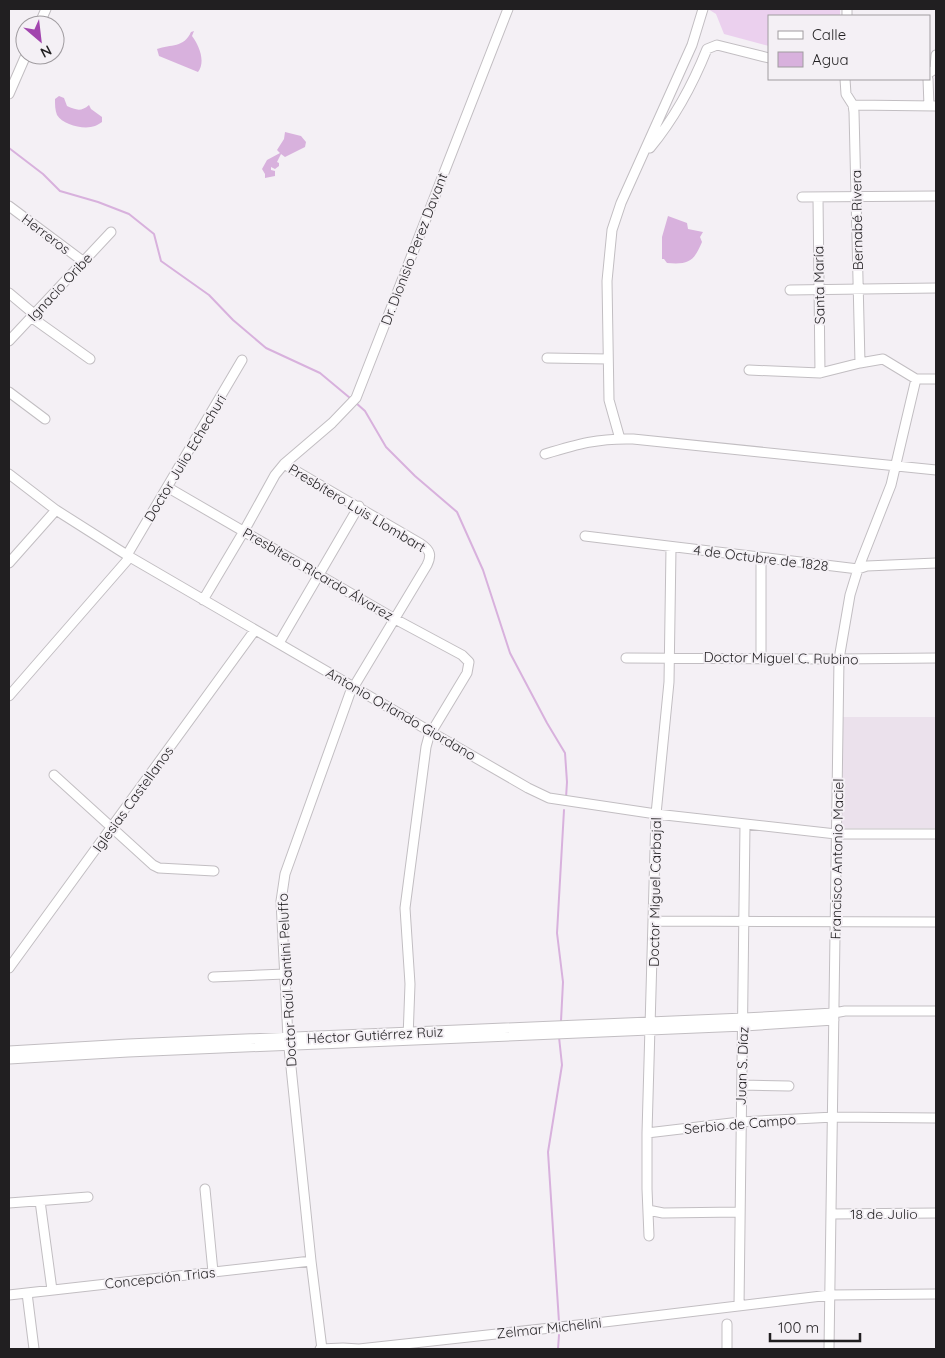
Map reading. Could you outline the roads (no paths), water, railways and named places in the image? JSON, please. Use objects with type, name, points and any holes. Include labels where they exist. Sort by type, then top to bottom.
[{"type":"street","name":"Dr. Dionisio Perez Davant","points":[[202,600],[275,475],[284,464],[332,423],[356,398],[508,9]]},
{"type":"street","points":[[620,439],[609,400],[607,280],[612,230],[621,203],[692,44],[703,9]]},
{"type":"street","points":[[642,158],[666,126],[696,76],[707,49],[717,45],[768,58]]},
{"type":"street","points":[[933,70],[936,54]]},
{"type":"street","points":[[9,94],[22,65]]},
{"type":"street","name":"Bernabé Rivera","points":[[845,80],[846,94],[853,105],[860,363]]},
{"type":"street","points":[[853,105],[933,106],[928,80]]},
{"type":"street","points":[[802,197],[936,196]]},
{"type":"street","name":"Santa María","points":[[818,198],[820,373]]},
{"type":"street","name":"Herreros","points":[[9,206],[84,262]]},
{"type":"street","name":"Ignacio Oribe","points":[[9,341],[111,232]]},
{"type":"street","points":[[790,290],[936,288]]},
{"type":"street","points":[[9,293],[33,316],[90,359]]},
{"type":"street","points":[[547,358],[608,359]]},
{"type":"street","points":[[749,370],[820,373],[884,359],[916,380],[936,379]]},
{"type":"street","name":"Doctor Julio Echechuri","points":[[9,696],[128,556],[242,360]]},
{"type":"street","name":"Francisco Antonio Maciel","points":[[829,1349],[834,1117],[839,659],[850,594],[891,485],[916,380]]},
{"type":"street","points":[[9,392],[45,419]]},
{"type":"street","points":[[545,454],[588,441],[620,439],[936,470]]},
{"type":"street","name":"Presbítero Luis Llombart","points":[[284,464],[359,506],[421,544],[430,553]]},
{"type":"street","name":"Antonio Orlando Giordano","points":[[9,474],[56,510],[128,556],[528,788],[549,798],[656,814],[836,834],[936,834]]},
{"type":"street","name":"Presbítero Ricardo Álvarez","points":[[167,487],[395,619],[462,655],[468,662],[467,673],[431,732]]},
{"type":"street","points":[[279,643],[359,506]]},
{"type":"street","points":[[9,563],[56,510]]},
{"type":"street","name":"4 de Octubre de 1828","points":[[585,536],[671,548],[858,569],[867,566],[936,563]]},
{"type":"street","name":"Doctor Miguel Carbajal","points":[[649,1236],[647,1133],[656,814],[669,682],[671,548]]},
{"type":"street","name":"Doctor Raúl Santini Peluffo","points":[[321,1349],[288,1038],[281,901],[284,881],[348,700],[427,564],[430,553]]},
{"type":"street","points":[[761,558],[761,658]]},
{"type":"street","name":"Iglesias Castellanos","points":[[9,968],[256,630]]},
{"type":"street","name":"Doctor Miguel C. Rubino","points":[[626,658],[936,658]]},
{"type":"street","points":[[408,1037],[410,984],[405,908],[426,747],[431,732]]},
{"type":"street","points":[[54,774],[154,865],[160,868],[214,871]]},
{"type":"street","name":"Juan S. Díaz","points":[[739,1306],[745,825]]},
{"type":"street","points":[[654,921],[936,922]]},
{"type":"street","points":[[213,977],[285,974]]},
{"type":"street","points":[[650,1026],[834,1017],[845,1011],[936,1011]]},
{"type":"street","points":[[650,1026],[744,1018],[834,1017]]},
{"type":"street","name":"Héctor Gutiérrez Ruiz","points":[[9,1059],[650,1026]]},
{"type":"street","name":"Héctor Gutiérrez Ruiz","points":[[9,1051],[288,1038],[408,1037]]},
{"type":"street","points":[[742,1085],[789,1086]]},
{"type":"street","name":"Serbio de Campo","points":[[647,1133],[740,1122],[834,1117],[936,1118]]},
{"type":"street","points":[[205,1189],[213,1272]]},
{"type":"street","points":[[9,1203],[88,1197]]},
{"type":"street","points":[[40,1200],[52,1290]]},
{"type":"street","points":[[648,1210],[663,1212],[739,1212]]},
{"type":"street","name":"18 de Julio","points":[[832,1214],[936,1214]]},
{"type":"street","name":"Concepción Trias","points":[[9,1295],[311,1261]]},
{"type":"street","points":[[27,1293],[34,1349]]},
{"type":"street","name":"Zelmar Michelini","points":[[321,1349],[359,1349],[830,1295],[936,1294]]},
{"type":"street","points":[[727,1324],[727,1349]]},
{"type":"water","points":[[194,31],[192,36],[199,49],[201,59],[198,72],[159,56],[157,49],[177,45],[185,41],[191,32]]},
{"type":"water","points":[[59,96],[64,98],[67,106],[73,109],[78,110],[89,105],[91,109],[102,117],[102,122],[95,126],[85,127],[74,126],[64,122],[57,115],[56,111],[55,99]]},
{"type":"water","points":[[285,132],[301,136],[306,142],[305,147],[285,157],[281,154],[277,162],[279,166],[275,169],[271,167],[271,170],[275,171],[275,176],[265,178],[262,169],[267,160],[280,153],[277,150],[284,139]]},
{"type":"water","points":[[668,216],[687,223],[688,229],[703,232],[700,237],[702,242],[696,254],[686,262],[667,263],[662,259],[662,237]]},
{"type":"waterway","points":[[9,148],[43,174],[60,191],[98,202],[129,214],[154,234],[161,261],[209,295],[233,320],[266,348],[320,373],[350,398]]},
{"type":"waterway","points":[[356,403],[365,411],[386,447],[415,476],[457,512],[483,570],[510,653],[565,753],[566,798]]},
{"type":"waterway","points":[[561,1021],[563,982],[557,933],[564,810]]},
{"type":"waterway","points":[[559,1037],[562,1065],[548,1152],[559,1322]]},
{"type":"waterway","points":[[558,1349],[559,1335]]}]
